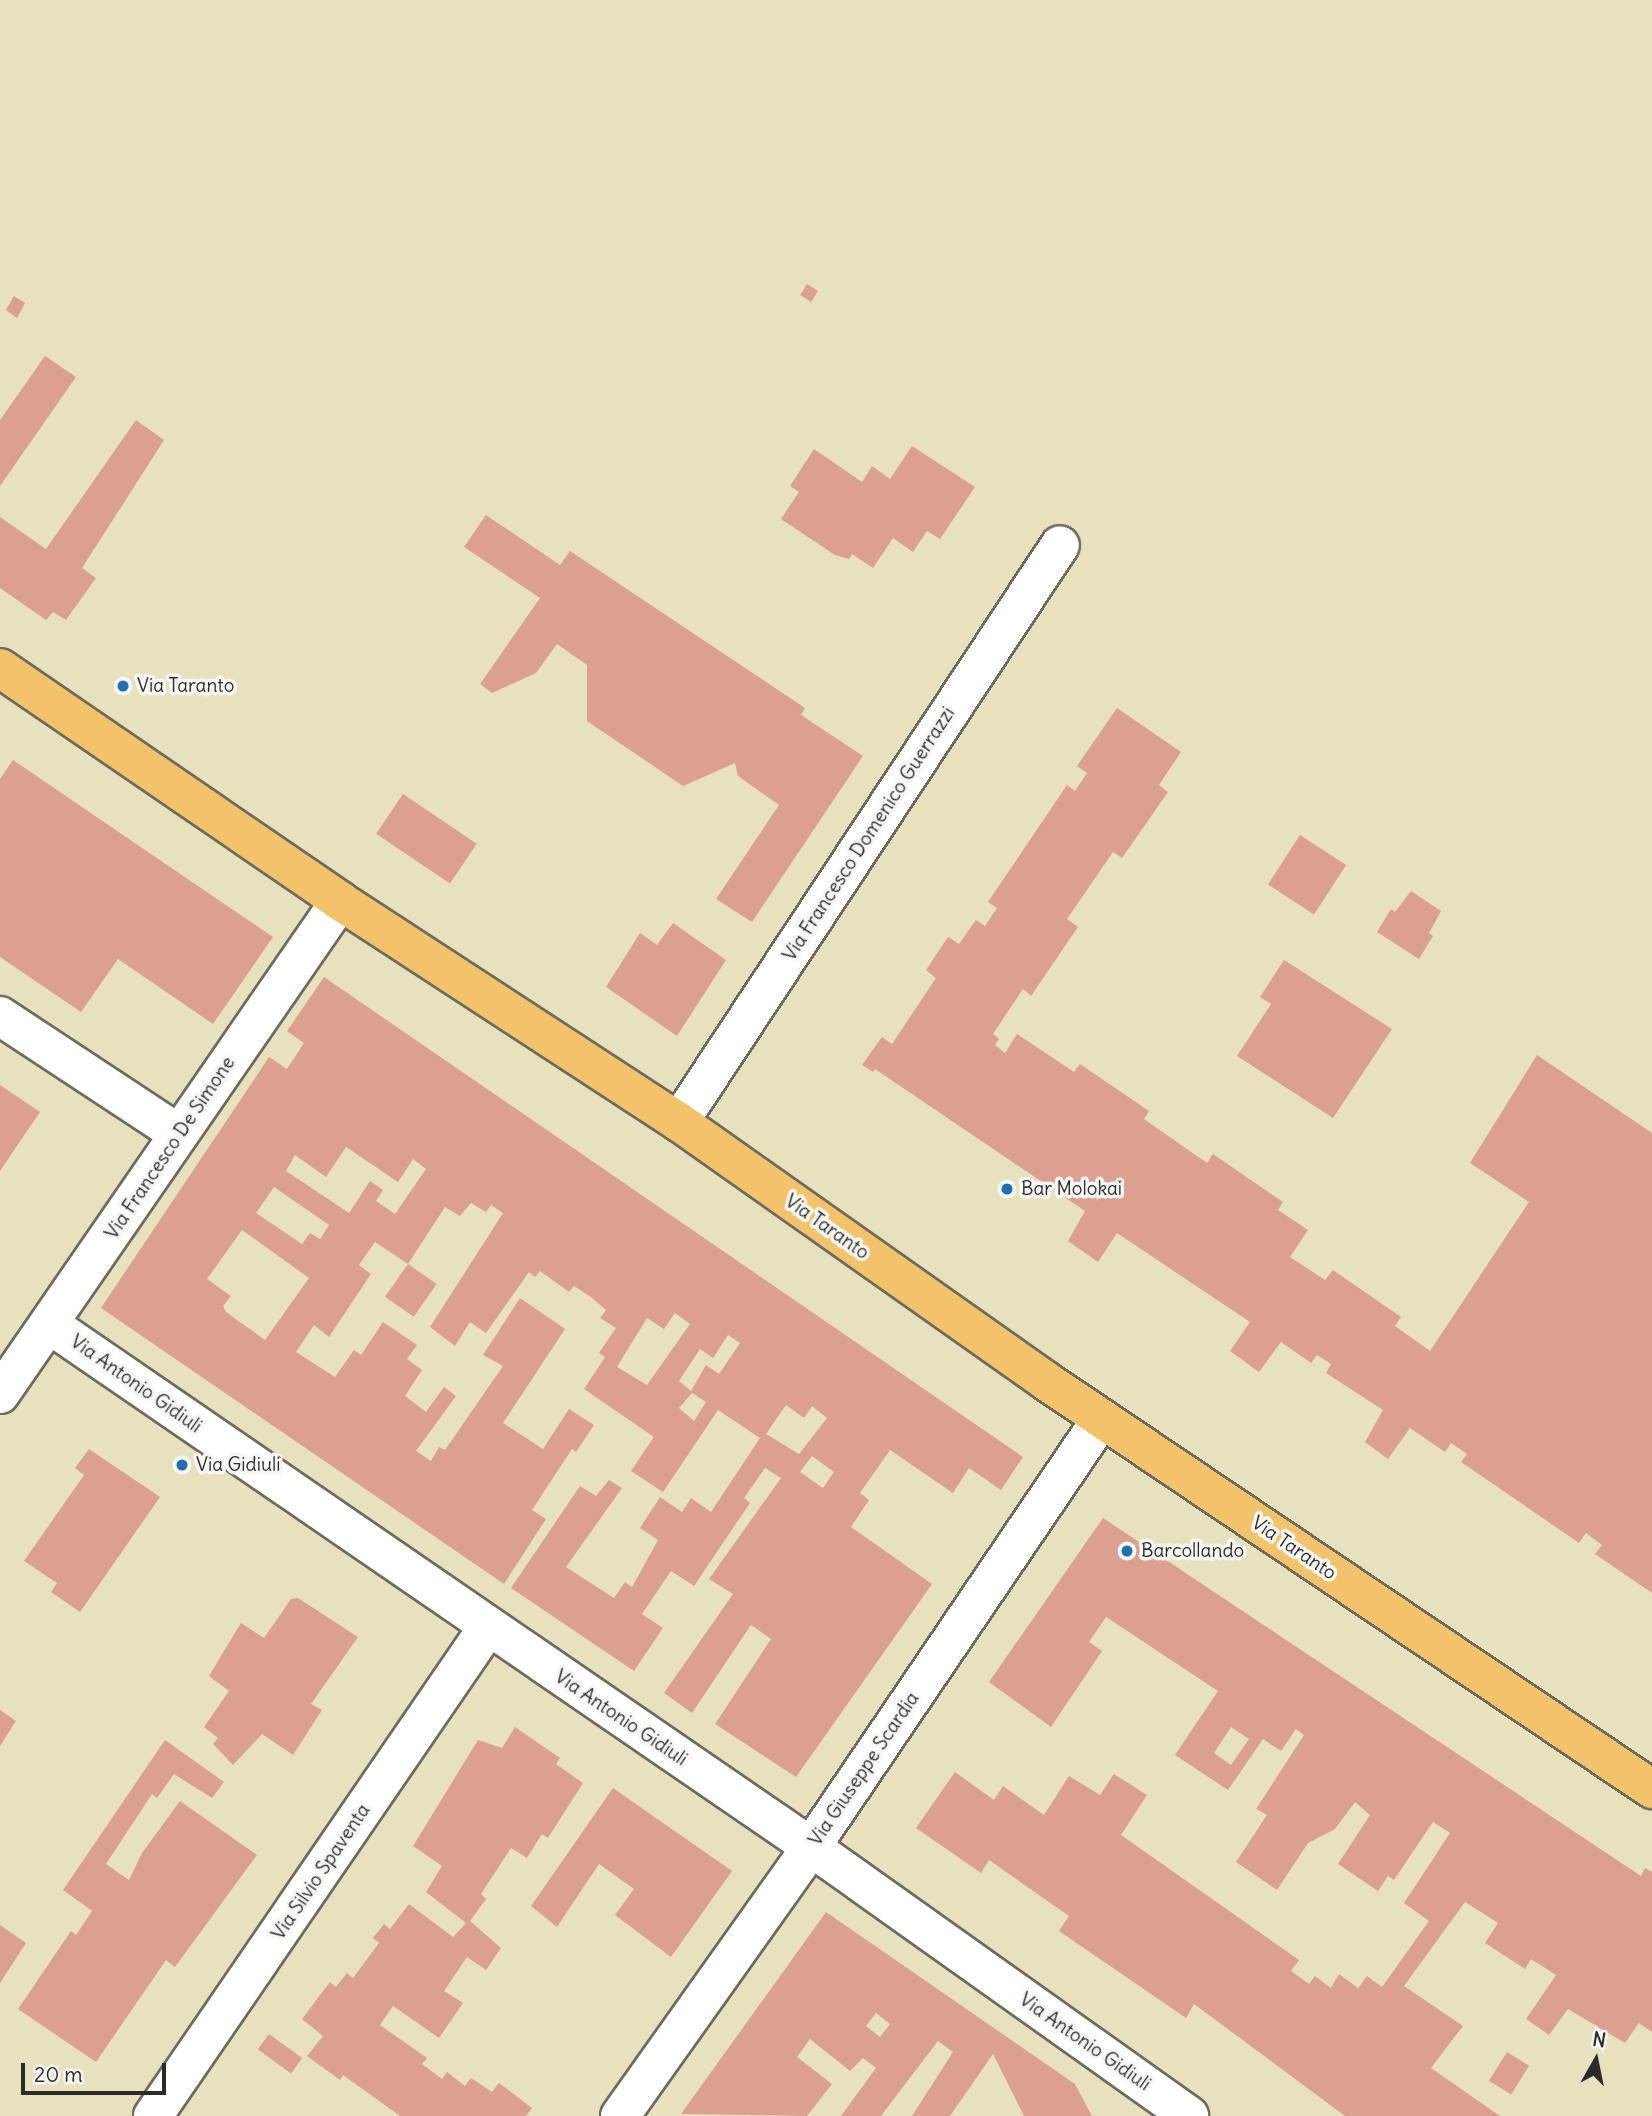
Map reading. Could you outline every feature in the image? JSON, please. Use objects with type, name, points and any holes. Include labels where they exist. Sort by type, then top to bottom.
[{"type":"main road","name":"Via Taranto","points":[[0,668],[340,901],[679,1122],[1102,1418],[1652,1789]]},
{"type":"street","name":"Via Francesco Domenico Guerrazzi","points":[[679,1122],[1060,545]]},
{"type":"street","name":"Via Francesco De Simone","points":[[0,1394],[340,901]]},
{"type":"street","points":[[0,1016],[178,1134]]},
{"type":"street","name":"Via Antonio Gidiuli","points":[[49,1324],[488,1628],[811,1847],[1189,2116]]},
{"type":"street","name":"Via Giuseppe Scardia","points":[[620,2116],[811,1847],[1102,1418]]},
{"type":"street","name":"Via Silvio Spaventa","points":[[153,2116],[488,1628]]},
{"type":"building","points":[[807,284],[818,291],[811,302],[800,295]]},
{"type":"building","points":[[14,296],[25,303],[17,318],[6,310]]},
{"type":"building","points":[[45,356],[76,377],[0,486],[0,420]]},
{"type":"building","points":[[136,420],[164,440],[82,568],[96,578],[66,620],[53,612],[46,620],[0,588],[0,517],[46,549]]},
{"type":"building","points":[[912,446],[975,487],[940,539],[927,531],[913,552],[893,538],[873,568],[852,554],[849,559],[835,555],[781,519],[799,492],[790,486],[814,449],[862,482],[872,466],[890,479]]},
{"type":"building","points":[[486,515],[560,565],[570,551],[805,708],[801,715],[863,756],[752,922],[716,899],[779,805],[738,776],[735,763],[683,786],[587,721],[587,665],[557,644],[536,673],[492,693],[480,684],[540,598],[464,547]]},
{"type":"building","points":[[1117,708],[1181,752],[1159,785],[1168,792],[1122,858],[1113,852],[1067,919],[1078,927],[1031,996],[1023,989],[993,1034],[999,1039],[995,1045],[1005,1053],[1017,1034],[1074,1072],[1080,1064],[1149,1111],[1144,1119],[1207,1163],[1213,1154],[1283,1202],[1278,1210],[1308,1230],[1290,1257],[1325,1280],[1333,1270],[1401,1317],[1395,1326],[1430,1351],[1529,1202],[1470,1163],[1537,1055],[1652,1133],[1652,1593],[1595,1554],[1602,1545],[1586,1533],[1579,1543],[1461,1462],[1467,1454],[1451,1443],[1445,1452],[1410,1428],[1388,1459],[1365,1442],[1383,1410],[1326,1373],[1331,1364],[1317,1355],[1311,1363],[1281,1342],[1259,1372],[1230,1351],[1250,1322],[1117,1233],[1098,1262],[1068,1241],[1085,1211],[875,1069],[873,1072],[862,1065],[882,1037],[892,1044],[936,978],[926,970],[948,937],[959,944],[976,920],[985,926],[997,908],[988,902],[1067,785],[1075,791],[1087,773],[1077,766]]},
{"type":"building","points":[[13,760],[273,937],[213,1024],[118,959],[81,1012],[0,957],[0,779]]},
{"type":"building","points":[[403,794],[477,844],[450,884],[376,834]]},
{"type":"building","points":[[1300,835],[1346,865],[1314,914],[1268,884]]},
{"type":"building","points":[[1411,891],[1441,911],[1429,933],[1433,936],[1419,959],[1377,932],[1391,909],[1395,912]]},
{"type":"building","points":[[673,923],[726,960],[677,1036],[606,987],[640,933],[657,945]]},
{"type":"building","points":[[1284,960],[1392,1029],[1333,1118],[1237,1056],[1271,1004],[1260,997]]},
{"type":"building","points":[[324,977],[1023,1457],[1001,1490],[969,1468],[953,1493],[890,1450],[860,1493],[869,1500],[851,1527],[932,1584],[796,1777],[715,1724],[771,1639],[751,1625],[692,1713],[664,1693],[733,1594],[709,1579],[781,1478],[765,1468],[744,1498],[750,1503],[694,1586],[671,1571],[642,1614],[663,1628],[634,1671],[511,1588],[580,1486],[596,1496],[609,1480],[622,1488],[566,1567],[614,1598],[625,1582],[632,1587],[658,1540],[640,1528],[660,1497],[682,1512],[691,1498],[711,1512],[760,1438],[718,1410],[663,1492],[631,1471],[654,1437],[584,1389],[605,1357],[599,1353],[616,1328],[600,1318],[606,1310],[591,1297],[574,1286],[569,1292],[540,1271],[535,1277],[529,1272],[486,1333],[470,1322],[455,1346],[430,1327],[503,1213],[491,1205],[486,1212],[471,1203],[460,1216],[445,1207],[408,1264],[375,1242],[359,1265],[371,1274],[329,1337],[314,1325],[296,1352],[335,1377],[354,1350],[361,1355],[383,1322],[417,1345],[407,1359],[422,1370],[405,1396],[426,1412],[444,1387],[456,1396],[416,1451],[431,1461],[439,1447],[445,1450],[503,1366],[483,1355],[520,1298],[565,1329],[503,1423],[543,1449],[569,1409],[594,1425],[576,1452],[572,1449],[532,1510],[546,1519],[504,1584],[101,1308],[269,1057],[287,1069],[304,1043],[287,1031]],"holes":[[[346,1147],[398,1182],[413,1159],[426,1169],[395,1214],[376,1201],[383,1190],[370,1181],[349,1213],[286,1171],[295,1155],[326,1177]],[[274,1187],[329,1225],[320,1239],[310,1233],[302,1244],[256,1213]],[[242,1230],[309,1278],[265,1340],[226,1312],[223,1306],[231,1296],[207,1279]],[[675,1313],[690,1324],[647,1385],[617,1367],[647,1318],[664,1329]],[[728,1335],[740,1343],[719,1374],[706,1365],[691,1391],[679,1381],[700,1349],[713,1358]],[[692,1393],[706,1402],[694,1421],[679,1408]],[[786,1405],[804,1418],[812,1406],[827,1418],[799,1454],[766,1434]],[[812,1456],[834,1472],[823,1488],[800,1472]]]},
{"type":"building","points":[[0,1085],[40,1112],[0,1171]]},
{"type":"building","points":[[408,1264],[437,1284],[414,1317],[385,1297]]},
{"type":"building","points":[[89,1449],[160,1497],[80,1612],[51,1592],[57,1583],[24,1561],[84,1475],[75,1468]]},
{"type":"building","points":[[1103,1518],[1641,1876],[1645,1868],[1652,1872],[1652,2032],[1639,2023],[1625,2043],[1568,2009],[1549,2035],[1526,2019],[1556,1975],[1531,1959],[1525,1969],[1485,1943],[1498,1923],[1465,1902],[1404,1986],[1463,2026],[1431,2068],[1500,2116],[1345,2116],[1194,2004],[1186,2018],[1059,1931],[1069,1916],[989,1860],[981,1873],[916,1828],[955,1772],[994,1800],[1003,1786],[1044,1815],[1069,1776],[1100,1795],[1114,1774],[1147,1795],[1121,1835],[1299,1960],[1291,1971],[1309,1984],[1315,1976],[1331,1988],[1339,1974],[1358,1988],[1367,1976],[1382,1987],[1429,1921],[1404,1903],[1450,1833],[1433,1822],[1394,1880],[1388,1876],[1378,1891],[1338,1864],[1370,1815],[1355,1802],[1335,1829],[1308,1843],[1277,1890],[1236,1862],[1267,1815],[1256,1809],[1304,1735],[1296,1729],[1281,1751],[1263,1739],[1228,1790],[1175,1755],[1218,1691],[1106,1617],[1089,1642],[1102,1651],[1051,1727],[989,1682]],"holes":[[[1231,1727],[1249,1739],[1231,1765],[1214,1753]]]},
{"type":"building","points":[[298,1598],[358,1637],[311,1704],[322,1710],[293,1755],[262,1734],[233,1765],[213,1744],[218,1738],[204,1727],[229,1691],[209,1676],[241,1623],[264,1638],[291,1599]]},
{"type":"building","points":[[0,1710],[16,1721],[0,1746]]},
{"type":"building","points":[[515,1727],[560,1758],[556,1764],[583,1783],[548,1838],[542,1834],[527,1858],[511,1848],[481,1894],[486,1899],[470,1921],[501,1948],[486,1970],[467,1957],[444,1991],[463,2003],[439,2038],[393,2006],[380,2025],[427,2058],[422,2064],[442,2079],[447,2072],[465,2086],[471,2078],[492,2092],[499,2083],[532,2108],[526,2116],[400,2116],[343,2075],[340,2080],[307,2056],[323,2036],[302,2019],[330,1982],[336,1987],[347,1973],[353,1978],[379,1943],[373,1938],[384,1924],[390,1929],[409,1904],[453,1937],[466,1923],[426,1892],[442,1866],[413,1846],[478,1740],[502,1748]]},
{"type":"building","points":[[165,1740],[224,1782],[212,1798],[174,1774],[157,1798],[152,1794],[106,1864],[129,1880],[142,1853],[180,1801],[257,1855],[175,1967],[166,1960],[96,2062],[18,2009],[71,1931],[76,1935],[92,1911],[63,1890]]},
{"type":"building","points":[[613,1788],[732,1871],[671,1957],[615,1915],[634,1889],[599,1864],[557,1927],[531,1906]]},
{"type":"building","points":[[826,1912],[1075,2084],[1092,2116],[1024,2116],[993,2054],[950,2116],[912,2116],[953,2052],[938,2041],[881,2116],[841,2116],[876,2068],[863,2058],[850,2071],[810,2039],[797,2057],[832,2084],[807,2116],[681,2114]],"holes":[[[876,2013],[890,2024],[880,2037],[866,2026]]]},
{"type":"building","points":[[0,1925],[26,1943],[0,1983]]},
{"type":"building","points":[[269,2034],[302,2058],[291,2073],[258,2049]]},
{"type":"building","points":[[1507,2052],[1529,2066],[1511,2095],[1489,2081]]},
{"type":"place","name":"Via Taranto","points":[[123,686]]},
{"type":"place","name":"Bar Molokai","points":[[1007,1189]]},
{"type":"place","name":"Via Gidiuli","points":[[182,1465]]},
{"type":"place","name":"Barcollando","points":[[1127,1551]]}]
